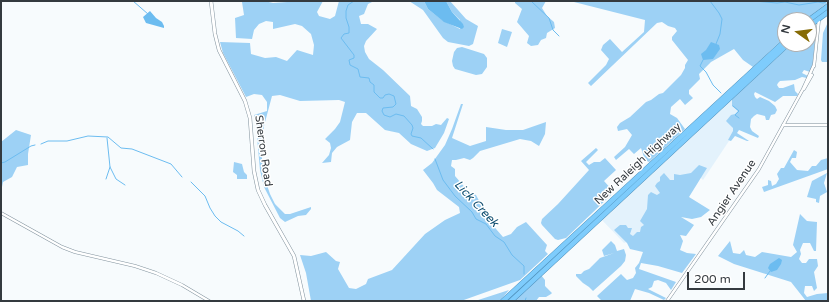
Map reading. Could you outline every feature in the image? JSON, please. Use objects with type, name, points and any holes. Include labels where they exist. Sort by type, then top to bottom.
[{"type":"highway","points":[[819,19],[818,15],[828,8],[828,6]]},
{"type":"highway","points":[[817,14],[828,6]]},
{"type":"highway","points":[[819,19],[828,12]]},
{"type":"highway","name":"New Raleigh Highway","points":[[511,301],[620,199],[646,170],[777,48]]},
{"type":"highway","name":"New Raleigh Highway","points":[[504,301],[779,52]]},
{"type":"main road","name":"Sherron Road","points":[[211,1],[218,47],[244,101],[250,118],[254,171],[258,190],[294,256],[304,301]]},
{"type":"street","name":"Angier Avenue","points":[[667,301],[759,169],[803,89],[811,78],[815,68],[814,65],[819,19]]},
{"type":"street","points":[[783,125],[828,125]]},
{"type":"street","points":[[1,213],[62,247],[75,252],[135,266],[156,273],[182,285],[210,301]]},
{"type":"shaded area","points":[[240,1],[264,1],[273,3],[323,1],[317,12],[319,16],[330,19],[335,16],[339,1],[374,1],[368,4],[364,14],[359,16],[361,24],[368,24],[377,29],[366,41],[364,46],[365,52],[369,59],[383,70],[410,96],[411,106],[417,109],[422,117],[421,124],[423,126],[432,126],[436,124],[441,125],[447,118],[449,119],[444,133],[435,148],[427,151],[411,144],[399,133],[385,130],[366,113],[357,113],[352,122],[350,140],[337,147],[332,153],[331,162],[322,163],[329,155],[331,148],[330,143],[325,139],[340,122],[345,102],[339,100],[300,101],[280,95],[272,96],[264,126],[262,143],[262,162],[265,179],[270,194],[275,204],[285,214],[290,214],[311,207],[306,215],[298,216],[285,222],[280,218],[264,187],[260,170],[254,115],[267,111],[267,102],[262,95],[254,94],[246,97],[223,53],[220,42],[250,43],[251,54],[265,58],[276,57],[287,61],[297,50],[313,55],[314,45],[311,34],[302,26],[295,24],[273,29],[273,22],[266,21],[259,24],[254,30],[252,39],[236,38],[235,18],[244,15],[242,2]]},
{"type":"shaded area","points":[[409,1],[424,1],[428,9],[442,20],[460,29],[460,20],[452,12],[446,1],[450,1],[466,19],[478,26],[473,44],[469,46],[448,42],[443,38],[423,10]]},
{"type":"shaded area","points":[[424,1],[446,1],[452,12],[464,27],[462,29],[444,22],[428,9]]},
{"type":"shaded area","points":[[515,1],[546,1],[542,8],[547,16],[554,22],[555,28],[547,33],[546,38],[541,40],[538,45],[531,46],[527,43],[529,36],[517,22],[522,9],[515,3]]},
{"type":"shaded area","points":[[570,1],[825,1],[827,3],[815,12],[777,12],[777,44],[753,67],[743,60],[734,49],[711,62],[699,74],[700,79],[689,90],[689,94],[693,98],[685,105],[680,99],[671,107],[670,114],[677,118],[685,129],[649,162],[645,160],[641,148],[634,154],[629,149],[616,160],[614,157],[625,147],[632,135],[627,129],[618,131],[617,127],[646,102],[663,93],[681,75],[688,60],[672,40],[672,37],[677,31],[675,28],[662,22],[657,23],[591,86],[588,83],[606,65],[609,59],[601,50],[603,45],[610,39],[622,52],[644,32],[645,20]]},
{"type":"shaded area","points":[[150,11],[162,22],[164,28],[146,23],[143,17]]},
{"type":"shaded area","points":[[828,22],[828,61],[822,62],[823,33]]},
{"type":"shaded area","points":[[502,29],[512,32],[507,47],[498,43]]},
{"type":"shaded area","points":[[711,42],[719,45],[720,49],[713,59],[703,60],[701,54],[706,50]]},
{"type":"shaded area","points":[[462,47],[484,54],[487,58],[487,67],[482,74],[476,75],[455,69],[452,61],[454,52],[457,48]]},
{"type":"shaded area","points":[[783,52],[814,52],[810,72],[804,70],[802,73],[808,76],[807,78],[802,77],[795,80],[780,81],[777,85],[779,88],[783,88],[794,84],[795,91],[798,94],[797,96],[783,96],[775,102],[755,92],[754,94],[757,99],[760,97],[769,101],[777,110],[775,114],[771,115],[769,120],[766,120],[765,116],[757,114],[751,119],[750,127],[752,131],[759,136],[758,138],[739,130],[737,133],[749,141],[735,136],[731,141],[728,140],[733,128],[726,121],[731,115],[738,111],[732,106],[732,99]]},
{"type":"shaded area","points":[[730,99],[747,114],[703,180],[695,172],[635,239],[624,243],[601,219]]},
{"type":"shaded area","points":[[461,104],[463,104],[452,138],[470,146],[486,141],[486,127],[506,130],[523,130],[546,122],[545,134],[539,146],[531,141],[520,139],[480,151],[470,160],[464,158],[452,160],[451,166],[455,169],[455,176],[468,191],[476,195],[485,212],[491,215],[490,222],[503,237],[511,234],[517,227],[526,222],[547,245],[545,251],[548,254],[520,280],[461,301],[311,301],[306,273],[300,255],[311,256],[326,252],[336,261],[340,262],[338,269],[349,288],[356,289],[366,284],[368,279],[392,270],[425,234],[445,220],[460,213],[459,207],[437,190],[423,170],[432,163],[445,145]]},
{"type":"shaded area","points":[[16,130],[31,135],[28,165],[17,167],[12,177],[3,182],[1,192],[1,142]]},
{"type":"shaded area","points":[[596,148],[598,150],[586,162],[589,165],[594,162],[600,162],[605,158],[616,170],[604,181],[613,191],[611,195],[566,238],[558,240],[555,239],[542,225],[542,219],[589,170],[581,161]]},
{"type":"shaded area","points":[[794,150],[797,152],[796,158],[792,158],[790,162],[797,170],[808,171],[812,166],[816,166],[821,160],[828,158],[828,169],[764,192],[762,187],[768,185],[768,180],[771,181],[772,186],[776,184],[779,179],[777,174],[781,168],[784,168]]},
{"type":"shaded area","points":[[234,162],[242,164],[244,172],[247,175],[247,179],[237,179],[237,175],[233,172]]},
{"type":"shaded area","points":[[699,165],[707,168],[689,197],[710,210],[701,217],[692,219],[681,217],[694,225],[686,236],[680,235],[683,241],[680,250],[687,253],[696,254],[682,273],[641,263],[639,269],[676,282],[671,290],[666,283],[658,280],[654,281],[652,287],[648,289],[666,298],[664,300],[649,293],[635,289],[630,301],[602,301],[597,296],[621,274],[627,280],[633,278],[636,273],[635,268],[639,263],[643,252],[630,249],[627,243],[614,230],[620,225],[626,225],[628,228],[632,228],[630,234],[633,236],[637,232],[640,232],[641,227],[644,225],[640,221],[647,209],[648,195],[651,192],[657,195],[660,193],[655,186],[660,181],[660,177],[664,173],[670,180],[674,180],[674,174],[680,175],[691,173]]},
{"type":"shaded area","points":[[827,173],[824,183],[827,192],[820,196],[819,203],[816,202],[816,199],[807,197],[812,181]]},
{"type":"shaded area","points":[[800,214],[807,221],[817,222],[816,251],[814,251],[810,243],[803,243],[800,250],[801,254],[799,259],[802,263],[806,263],[809,259],[817,259],[818,266],[814,272],[817,288],[814,291],[812,286],[805,286],[804,293],[807,297],[828,293],[828,301],[806,301],[791,282],[734,264],[718,256],[730,241],[733,253],[740,254],[744,250],[746,255],[755,257],[762,252],[791,257],[797,252],[793,245]]},
{"type":"shaded area","points":[[611,241],[615,245],[617,251],[624,249],[626,255],[625,261],[593,291],[576,276],[576,274],[581,274],[589,269],[600,258],[614,253],[604,256],[602,250]]},
{"type":"shaded area","points":[[779,258],[782,260],[781,264],[777,270],[771,272],[768,268],[770,264]]},
{"type":"shaded area","points":[[541,275],[545,280],[545,286],[552,293],[551,294],[546,297],[539,297],[536,301],[514,301]]},
{"type":"shaded area","points":[[509,290],[500,301],[475,301]]},
{"type":"waterway","points":[[133,1],[148,14]]},
{"type":"waterway","name":"Lick Creek","points":[[354,1],[348,5],[346,11],[349,33],[344,34],[341,38],[354,55],[354,58],[349,60],[350,65],[358,69],[360,77],[369,78],[370,82],[374,85],[374,92],[380,98],[383,98],[385,95],[389,94],[394,96],[396,104],[393,107],[383,108],[382,111],[384,115],[390,117],[396,114],[404,116],[412,125],[412,136],[421,138],[433,149]]},
{"type":"waterway","points":[[531,1],[549,18],[553,30],[559,36]]},
{"type":"waterway","points":[[710,1],[722,19],[720,34],[716,44]]},
{"type":"waterway","points":[[754,1],[777,3],[785,2],[799,5],[826,2]]},
{"type":"waterway","points":[[703,60],[700,66],[706,72],[713,85],[721,93]]},
{"type":"waterway","points":[[733,106],[739,111],[735,115],[739,118]]},
{"type":"waterway","points":[[41,144],[48,141],[67,141],[88,136],[108,137],[121,148],[132,149],[171,164],[182,177]]},
{"type":"waterway","points":[[107,138],[110,167],[116,179],[125,185]]},
{"type":"waterway","points":[[1,163],[35,145]]},
{"type":"waterway","name":"Lick Creek","points":[[435,159],[443,180],[455,196],[472,212],[476,219],[486,224],[495,236],[504,242],[512,255],[524,266],[524,274]]},
{"type":"waterway","points":[[106,179],[110,167]]},
{"type":"waterway","points":[[191,182],[205,196],[215,216],[221,222],[244,236]]},
{"type":"waterway","points":[[765,278],[770,271]]}]
